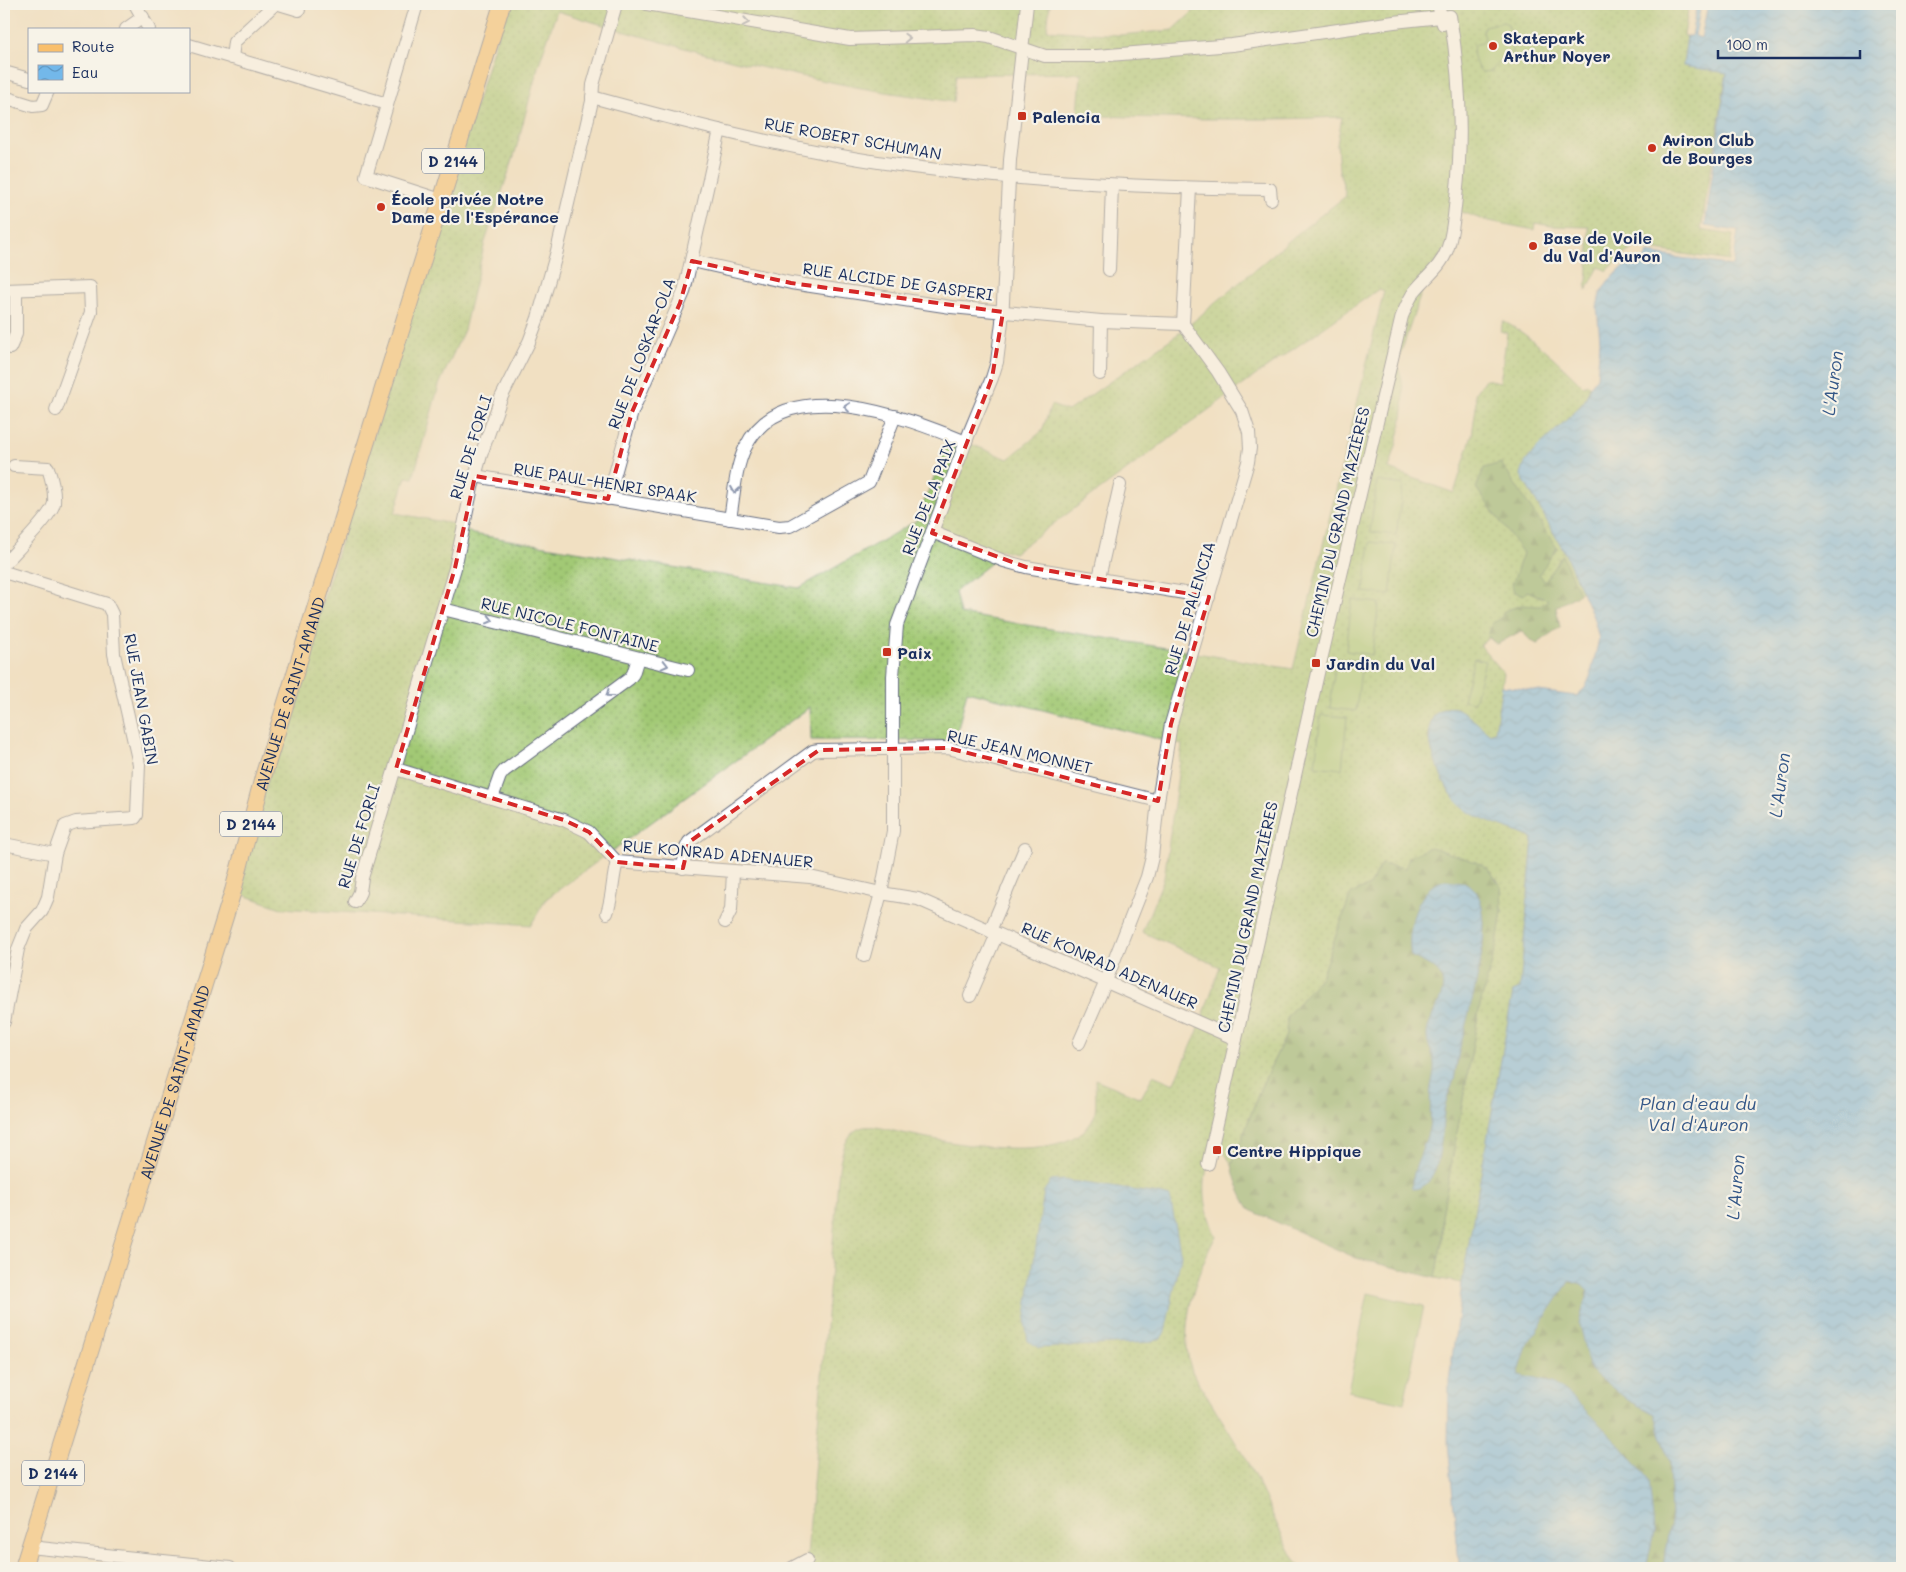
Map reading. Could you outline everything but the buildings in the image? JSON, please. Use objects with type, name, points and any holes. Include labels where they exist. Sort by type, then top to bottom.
[{"type":"main road","name":"AVENUE DE SAINT-AMAND","points":[[23,1568],[227,910],[263,776],[502,4]]},
{"type":"main road","name":"AVENUE DE SAINT-AMAND","points":[[488,51],[507,4]]},
{"type":"street","points":[[129,28],[146,23],[135,4]]},
{"type":"street","points":[[232,58],[234,42],[277,4],[299,10]]},
{"type":"street","points":[[417,4],[366,176],[441,200]]},
{"type":"street","name":"RUE DE FORLI","points":[[355,902],[360,892],[362,878],[458,558],[475,476],[501,398],[529,342],[538,318],[556,255],[592,97],[593,85],[616,4]]},
{"type":"street","points":[[647,4],[832,37],[871,40],[974,35],[989,37],[1046,56],[1096,56],[1232,45],[1440,17],[1438,4]]},
{"type":"street","name":"RUE DE LA PAIX","points":[[864,956],[881,893],[893,831],[894,676],[897,626],[992,378],[1000,343],[1009,177],[1027,4]]},
{"type":"street","name":"CHEMIN DU GRAND MAZIÈRES","points":[[1208,1164],[1312,698],[1402,316],[1412,294],[1440,263],[1447,252],[1450,240],[1459,167],[1459,89],[1450,16],[1440,17]]},
{"type":"street","points":[[190,45],[387,104]]},
{"type":"street","points":[[4,72],[28,79]]},
{"type":"street","points":[[4,97],[33,106],[42,105],[48,92]]},
{"type":"street","name":"RUE ROBERT SCHUMAN","points":[[592,97],[720,130],[850,157],[912,167],[1112,185],[1270,190],[1271,199]]},
{"type":"street","name":"RUE DE LOSKAR-OLA","points":[[608,499],[632,412],[680,303],[692,261],[720,130]]},
{"type":"street","points":[[1109,270],[1112,185]]},
{"type":"street","points":[[1183,324],[1190,188]]},
{"type":"street","name":"RUE ALCIDE DE GASPERI","points":[[692,261],[791,283],[915,302],[1101,321],[1183,324]]},
{"type":"street","points":[[10,348],[16,334],[10,290],[90,287],[90,312],[56,410]]},
{"type":"street","points":[[1100,374],[1101,321]]},
{"type":"street","name":"RUE DE PALENCIA","points":[[1079,1043],[1106,982],[1147,876],[1152,857],[1158,801],[1171,724],[1245,477],[1250,448],[1249,432],[1242,411],[1218,372],[1183,324]]},
{"type":"street","points":[[730,519],[738,470],[746,446],[761,426],[778,413],[793,408],[816,404],[876,411],[966,442]]},
{"type":"street","name":"RUE PAUL-HENRI SPAAK","points":[[475,476],[779,527],[790,526],[869,482],[895,416]]},
{"type":"street","points":[[4,564],[41,524],[54,505],[54,483],[48,468],[14,466]]},
{"type":"street","points":[[1099,578],[1120,485]]},
{"type":"street","points":[[932,532],[1016,564],[1209,597]]},
{"type":"street","name":"RUE JEAN GABIN","points":[[4,572],[108,604],[112,614],[114,654],[139,764],[137,815],[135,818],[76,822],[66,826],[55,854]]},
{"type":"street","name":"RUE NICOLE FONTAINE","points":[[443,608],[688,670]]},
{"type":"street","points":[[492,798],[500,776],[504,771],[629,679],[633,674],[638,658]]},
{"type":"street","name":"RUE JEAN MONNET","points":[[683,868],[686,848],[689,842],[813,751],[819,750],[956,750],[1158,801]]},
{"type":"street","name":"RUE KONRAD ADENAUER","points":[[396,769],[564,820],[579,827],[597,840],[617,862],[810,877],[881,893],[918,899],[1236,1039]]},
{"type":"street","points":[[4,844],[55,854],[48,897],[42,911],[26,929],[18,949],[4,1022]]},
{"type":"street","name":"RUE KONRAD ADENAUER","points":[[970,996],[1025,848]]},
{"type":"street","points":[[607,913],[612,900],[614,873],[617,862]]},
{"type":"street","points":[[725,922],[731,910],[733,872]]},
{"type":"street","points":[[30,1547],[230,1568]]},
{"type":"street","points":[[792,1568],[807,1560]]},
{"type":"highlighted area","points":[[692,261],[791,283],[1003,312],[992,378],[932,533],[1026,567],[1209,597],[1171,724],[1158,801],[948,748],[819,750],[689,842],[683,868],[617,862],[589,832],[564,820],[396,769],[455,568],[475,476],[608,499],[632,412],[680,303]]},
{"type":"green space","points":[[507,4],[1050,4],[1047,30],[1120,35],[1173,30],[1201,4],[1689,4],[1684,36],[1687,36],[1683,66],[1727,72],[1701,230],[1733,235],[1729,261],[1636,247],[1626,253],[1607,271],[1599,267],[1586,291],[1589,227],[1551,226],[1535,223],[1534,230],[1484,220],[1455,210],[1450,240],[1426,279],[1397,364],[1401,377],[1404,403],[1400,430],[1389,469],[1454,493],[1472,435],[1476,407],[1475,393],[1485,379],[1500,382],[1507,333],[1500,331],[1503,321],[1535,342],[1583,386],[1588,384],[1590,386],[1585,400],[1521,475],[1563,549],[1582,591],[1556,607],[1560,627],[1537,644],[1523,632],[1496,644],[1489,638],[1480,645],[1504,673],[1495,732],[1490,734],[1455,708],[1444,708],[1434,715],[1428,738],[1449,792],[1487,821],[1533,838],[1520,989],[1513,992],[1462,1283],[1435,1278],[1442,1240],[1442,1216],[1480,1005],[1497,944],[1502,911],[1501,887],[1497,879],[1381,864],[1369,886],[1351,894],[1321,977],[1287,1016],[1286,1035],[1261,1087],[1232,1165],[1219,1144],[1208,1165],[1205,1183],[1206,1201],[1216,1236],[1202,1267],[1191,1302],[1188,1320],[1188,1355],[1194,1375],[1247,1462],[1300,1568],[806,1568],[838,1176],[845,1144],[856,1130],[874,1127],[980,1146],[1036,1147],[1061,1142],[1081,1133],[1094,1117],[1096,1104],[1095,1079],[1141,1098],[1153,1075],[1174,1084],[1197,1033],[1220,967],[1142,932],[1164,878],[1182,745],[967,691],[955,741],[811,740],[810,707],[546,899],[531,925],[281,908],[233,891]],"holes":[[[557,11],[733,61],[869,89],[953,102],[956,75],[1081,73],[1078,115],[1210,119],[1342,117],[1337,144],[1339,170],[1346,196],[1303,229],[1182,331],[1068,411],[1051,405],[1042,431],[1008,459],[951,436],[916,521],[799,588],[473,534],[454,524],[395,513],[406,477],[413,478],[439,385],[464,330],[485,242],[515,153],[538,67]],[[1379,289],[1384,291],[1293,669],[960,614],[955,592],[991,563],[1000,549],[1014,553],[1245,383]]]},
{"type":"green space","name":"Skatepark Arthur Noyer","points":[[1503,22],[1508,24],[1512,51],[1492,71],[1482,72],[1475,60],[1474,45],[1481,43],[1485,38],[1484,26]]},
{"type":"green space","points":[[1501,463],[1557,548],[1539,574],[1545,581],[1562,555],[1579,594],[1556,607],[1560,627],[1537,644],[1523,632],[1496,644],[1488,636],[1492,623],[1501,619],[1504,611],[1521,605],[1541,606],[1548,600],[1527,591],[1524,595],[1514,592],[1512,585],[1523,553],[1476,488],[1484,468]]},
{"type":"green space","points":[[1377,481],[1403,485],[1396,535],[1370,532]]},
{"type":"green space","points":[[1370,542],[1396,545],[1390,595],[1364,592]]},
{"type":"green space","points":[[1352,600],[1379,603],[1372,655],[1346,651]]},
{"type":"green space","points":[[1336,658],[1362,661],[1356,711],[1330,708]]},
{"type":"green space","points":[[1474,658],[1485,661],[1474,702],[1463,700]]},
{"type":"green space","points":[[1321,715],[1347,717],[1342,769],[1315,766]]},
{"type":"green space","points":[[1431,847],[1476,862],[1489,869],[1501,887],[1502,911],[1497,944],[1480,1005],[1442,1216],[1442,1240],[1435,1278],[1356,1258],[1250,1210],[1239,1188],[1232,1165],[1261,1087],[1286,1035],[1287,1016],[1321,977],[1351,894],[1369,886],[1381,864],[1405,868],[1410,856]],"holes":[[[1419,903],[1481,903],[1484,922],[1483,948],[1475,987],[1463,1029],[1454,1079],[1445,1104],[1440,1146],[1411,1181],[1421,1158],[1430,1126],[1431,1087],[1435,1077],[1434,1060],[1429,1044],[1433,1013],[1441,1000],[1443,985],[1440,974],[1433,967],[1411,956],[1410,942],[1413,923]]]},
{"type":"green space","points":[[1570,1280],[1582,1284],[1588,1290],[1579,1324],[1628,1400],[1655,1414],[1669,1463],[1671,1515],[1663,1568],[1646,1568],[1654,1531],[1517,1376],[1527,1343]]},
{"type":"green space","points":[[1368,1293],[1424,1306],[1404,1403],[1348,1391]]},
{"type":"water","name":"Plan d'eau du Val d'Auron","points":[[1697,4],[1701,4],[1695,36],[1701,38],[1708,4],[1902,4],[1902,1568],[1663,1568],[1671,1515],[1669,1463],[1655,1414],[1628,1400],[1590,1370],[1579,1324],[1588,1290],[1582,1284],[1570,1280],[1528,1343],[1518,1375],[1553,1383],[1575,1400],[1620,1445],[1649,1480],[1654,1531],[1646,1568],[1458,1568],[1448,1443],[1449,1381],[1462,1283],[1513,992],[1520,989],[1533,838],[1476,816],[1460,805],[1447,786],[1434,759],[1429,731],[1432,720],[1438,712],[1454,707],[1465,713],[1490,734],[1495,732],[1502,686],[1576,696],[1585,688],[1590,677],[1599,639],[1594,619],[1563,549],[1521,475],[1525,463],[1535,450],[1585,400],[1590,386],[1597,377],[1600,340],[1597,307],[1600,294],[1608,281],[1629,262],[1643,261],[1648,253],[1733,266],[1738,231],[1705,226],[1727,73],[1683,66],[1687,36],[1691,36]]},
{"type":"water","points":[[1445,880],[1464,883],[1473,888],[1481,903],[1484,923],[1483,946],[1454,1080],[1445,1105],[1436,1168],[1430,1179],[1423,1186],[1412,1189],[1412,1182],[1429,1131],[1431,1119],[1430,1092],[1434,1073],[1434,1059],[1427,1037],[1443,985],[1441,976],[1435,969],[1411,956],[1410,938],[1413,919],[1420,902],[1432,886]]},
{"type":"water","points":[[1064,1180],[1170,1197],[1181,1256],[1165,1332],[1161,1338],[1152,1342],[1039,1348],[1028,1341],[1025,1323],[1044,1191],[1051,1181]]},
{"type":"place","name":"Skatepark Arthur Noyer","points":[[1493,46]]},
{"type":"place","name":"Palencia","points":[[1022,116]]},
{"type":"place","name":"Aviron Club de Bourges","points":[[1652,148]]},
{"type":"place","name":"École privée Notre Dame de l'Espérance","points":[[381,207]]},
{"type":"place","name":"Base de Voile du Val d'Auron","points":[[1533,246]]},
{"type":"place","name":"Paix","points":[[887,652]]},
{"type":"place","name":"Jardin du Val","points":[[1316,663]]},
{"type":"place","name":"Centre Hippique","points":[[1217,1150]]},
{"type":"water label","name":"L'Auron","points":[[1832,383]]},
{"type":"water label","name":"L'Auron","points":[[1779,785]]},
{"type":"water label","name":"L'Auron","points":[[1735,1187]]}]
